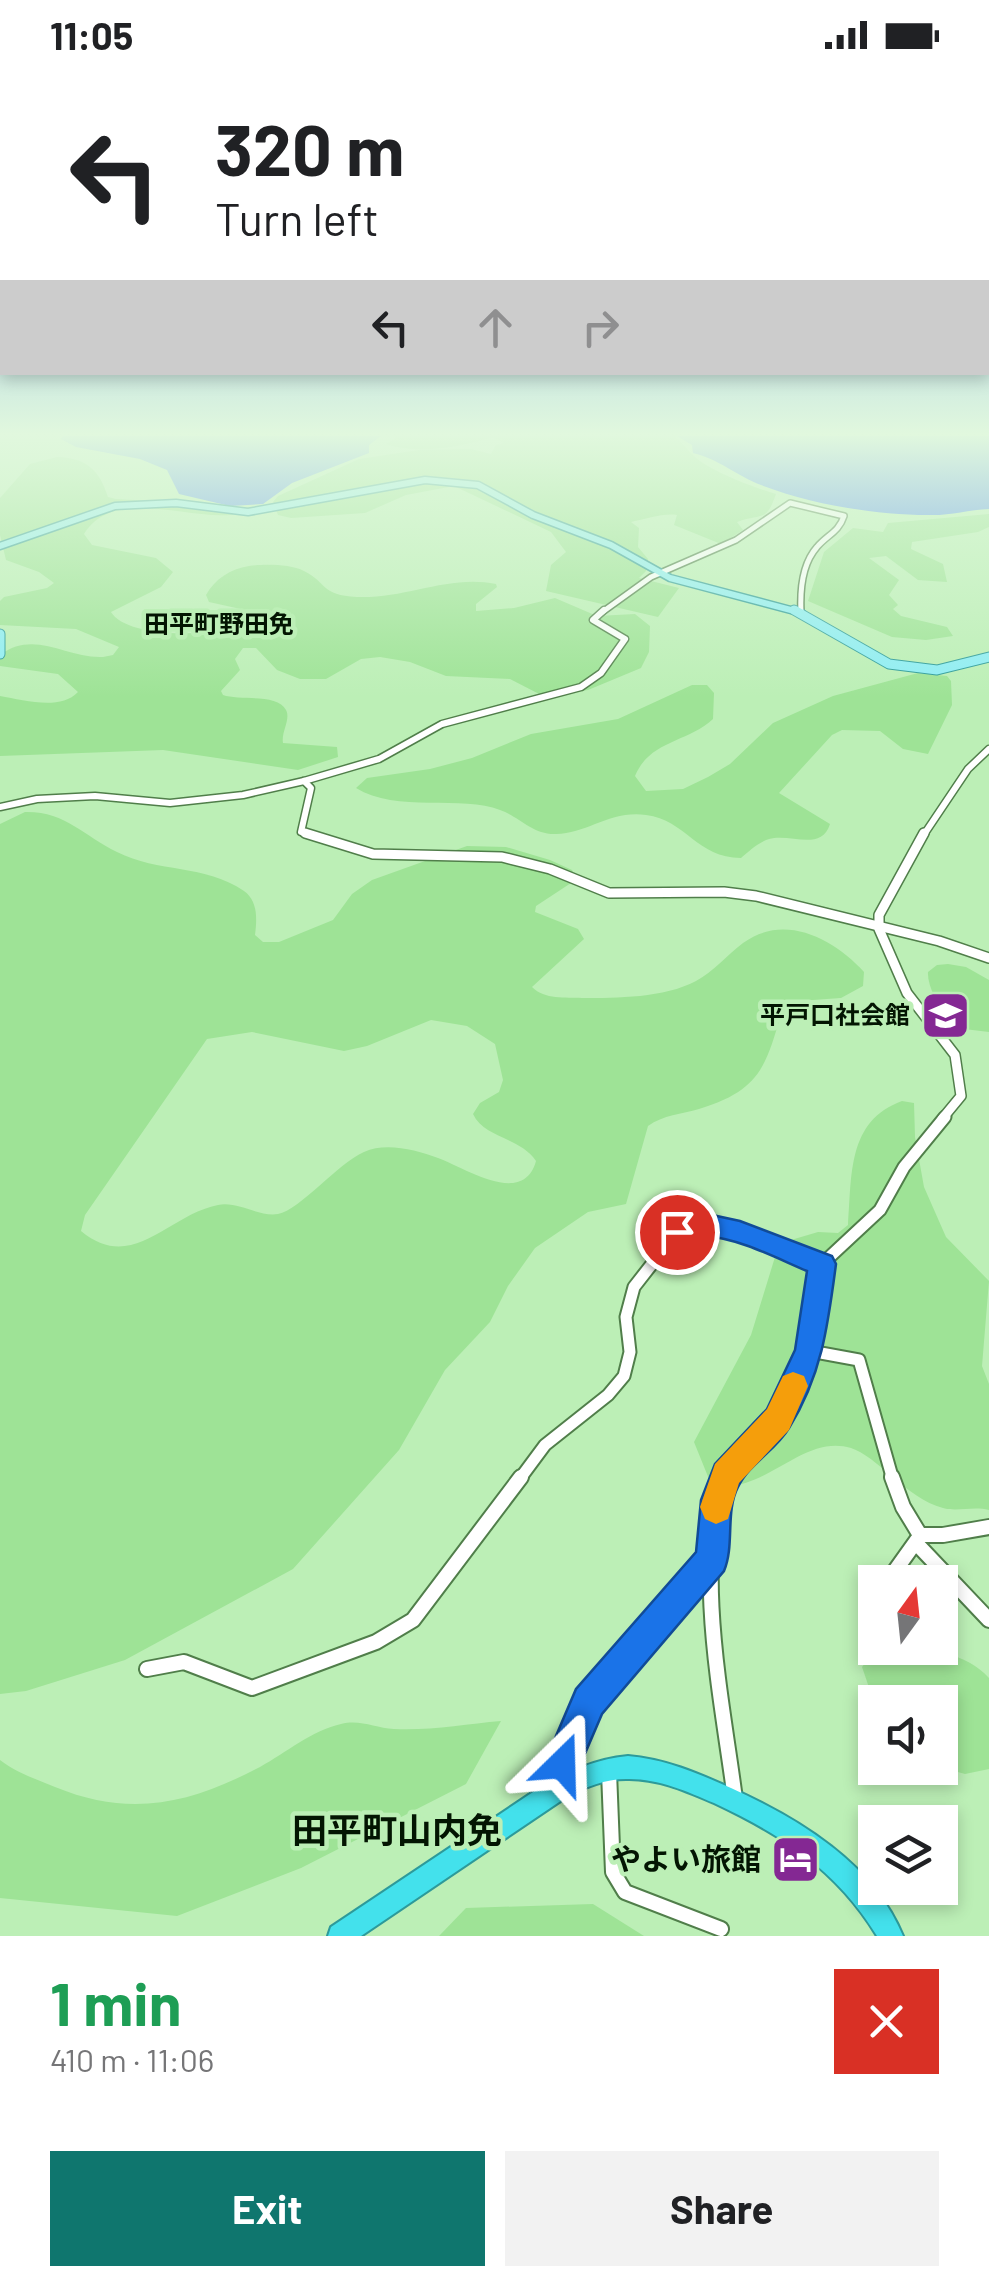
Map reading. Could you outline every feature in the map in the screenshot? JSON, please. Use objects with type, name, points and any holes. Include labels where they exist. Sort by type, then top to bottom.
[{"type":"highway","points":[[340,1936],[553,1792],[609,1769],[664,1773],[768,1816],[838,1868],[876,1908],[891,1936]]},
{"type":"main road","points":[[0,546],[66,523]]},
{"type":"main road","points":[[552,523],[611,545],[683,582],[801,612],[877,660],[900,667],[938,670],[989,657]]},
{"type":"main road","points":[[0,634],[4,645],[0,654]]},
{"type":"street","points":[[0,807],[37,799],[95,796],[170,803],[227,798],[379,759],[442,724],[535,702],[590,683],[622,649],[625,639],[593,620],[660,573],[736,540],[761,523]]},
{"type":"street","points":[[801,612],[802,584],[814,550],[839,530],[841,523]]},
{"type":"street","points":[[735,1802],[715,1647],[712,1559],[717,1500],[726,1474],[778,1420],[810,1350],[822,1264],[880,1210],[904,1167],[961,1096],[955,1055],[907,993],[879,929],[883,904],[930,823],[968,769],[989,749]]},
{"type":"street","points":[[304,781],[311,788],[301,832],[355,850],[502,857],[550,869],[609,893],[724,892],[832,913],[989,958]]},
{"type":"street","points":[[147,1669],[184,1662],[252,1688],[376,1642],[413,1620],[545,1445],[608,1395],[624,1376],[630,1352],[626,1317],[634,1286],[677,1232],[703,1224],[740,1232],[822,1264]]},
{"type":"street","points":[[810,1350],[859,1360],[893,1481],[913,1530],[989,1620]]},
{"type":"street","points":[[899,1565],[918,1538],[989,1527]]},
{"type":"street","points":[[553,1792],[572,1735],[589,1702],[712,1559]]},
{"type":"street","points":[[609,1769],[613,1872],[624,1892],[721,1928]]},
{"type":"green space","points":[[0,523],[94,523],[84,534],[92,545],[156,558],[173,572],[161,587],[111,612],[137,628],[157,632],[202,632],[239,623],[249,615],[245,610],[209,602],[206,595],[219,580],[236,570],[277,565],[304,571],[330,591],[345,596],[375,597],[444,584],[479,582],[497,587],[476,604],[476,611],[514,608],[555,598],[597,616],[635,614],[650,626],[649,652],[641,668],[588,690],[543,696],[510,679],[446,676],[410,662],[380,657],[361,659],[326,679],[300,679],[277,670],[256,648],[243,648],[235,659],[240,670],[221,691],[223,695],[275,701],[287,714],[283,743],[337,747],[338,757],[298,770],[163,750],[0,756],[0,696],[52,703],[78,692],[58,674],[0,666],[0,655],[13,648],[38,645],[103,657],[113,655],[119,647],[76,629],[0,625],[0,601],[4,597],[54,583],[39,572],[6,560]]},
{"type":"green space","points":[[532,523],[632,523],[639,528],[638,547],[648,559],[646,571],[639,578],[679,588],[658,617],[546,591],[551,565],[566,552],[551,532]]},
{"type":"green space","points":[[738,523],[743,530],[721,544],[674,525]]},
{"type":"green space","points":[[888,523],[989,523],[989,527],[978,532],[912,542],[911,549],[943,564],[947,582],[918,580],[886,556],[869,558],[899,580],[889,595],[898,605],[893,609],[901,616],[947,627],[953,636],[926,640],[892,637],[808,601],[824,552],[853,528],[883,532]]},
{"type":"green space","points":[[918,673],[947,676],[951,681],[952,705],[928,754],[903,749],[880,731],[842,730],[832,735],[779,793],[830,824],[826,832],[813,839],[769,839],[741,858],[713,852],[672,824],[646,815],[621,816],[567,833],[548,834],[485,806],[390,800],[356,788],[367,778],[472,758],[531,734],[618,719],[692,685],[707,685],[714,693],[713,719],[659,748],[635,776],[646,791],[683,789],[730,764],[773,723],[833,696]]},
{"type":"green space","points":[[25,812],[52,816],[133,859],[229,882],[252,900],[255,935],[263,942],[279,942],[333,920],[352,894],[372,880],[467,846],[506,847],[550,860],[572,870],[575,877],[536,906],[535,912],[578,929],[584,939],[532,987],[543,994],[610,998],[670,991],[702,977],[743,943],[775,930],[807,934],[838,949],[864,972],[863,986],[841,998],[785,1002],[767,1057],[751,1082],[721,1101],[648,1126],[626,1204],[588,1212],[535,1248],[508,1286],[490,1322],[445,1370],[399,1450],[293,1569],[125,1660],[26,1691],[0,1694],[0,824]],"holes":[[[431,1020],[467,1026],[495,1044],[503,1080],[499,1092],[480,1103],[473,1114],[485,1128],[521,1147],[536,1161],[529,1175],[519,1182],[492,1180],[420,1152],[373,1149],[354,1158],[297,1204],[278,1214],[218,1205],[150,1238],[117,1246],[100,1243],[81,1231],[85,1215],[207,1039],[252,1032],[344,1051],[367,1046]]]},
{"type":"green space","points":[[937,965],[966,967],[989,980],[989,1032],[956,1028],[937,1002],[928,972]]},
{"type":"green space","points":[[902,1101],[914,1103],[915,1137],[924,1187],[946,1237],[989,1281],[982,1366],[989,1384],[989,1510],[948,1509],[929,1503],[861,1452],[833,1446],[798,1456],[748,1482],[730,1486],[711,1484],[694,1442],[751,1335],[775,1257],[791,1240],[818,1232],[838,1233],[848,1225],[852,1169],[862,1136],[884,1110]]},
{"type":"green space","points":[[958,1658],[978,1668],[989,1678],[989,1769],[958,1772],[958,1685],[868,1685],[862,1667],[958,1665]]},
{"type":"green space","points":[[501,1721],[466,1784],[301,1868],[177,1916],[0,1898],[0,1760],[83,1797],[159,1803],[234,1780],[309,1737],[341,1724],[407,1729]]},
{"type":"green space","points":[[593,1904],[644,1936],[439,1936],[466,1908]]},
{"type":"slow traffic","points":[[716,1507],[726,1474],[778,1420],[793,1386]]},
{"type":"place","name":"平戸口社会館","points":[[945,1015]]},
{"type":"place","name":"やよい旅館","points":[[796,1860]]},
{"type":"district","name":"田平町野田免","points":[[219,624]]},
{"type":"district","name":"田平町山内免","points":[[397,1831]]},
{"type":"route","points":[[562,1764],[589,1702],[712,1559],[717,1500],[726,1474],[778,1420],[810,1350],[822,1264],[740,1232],[703,1224],[677,1232]]}]
